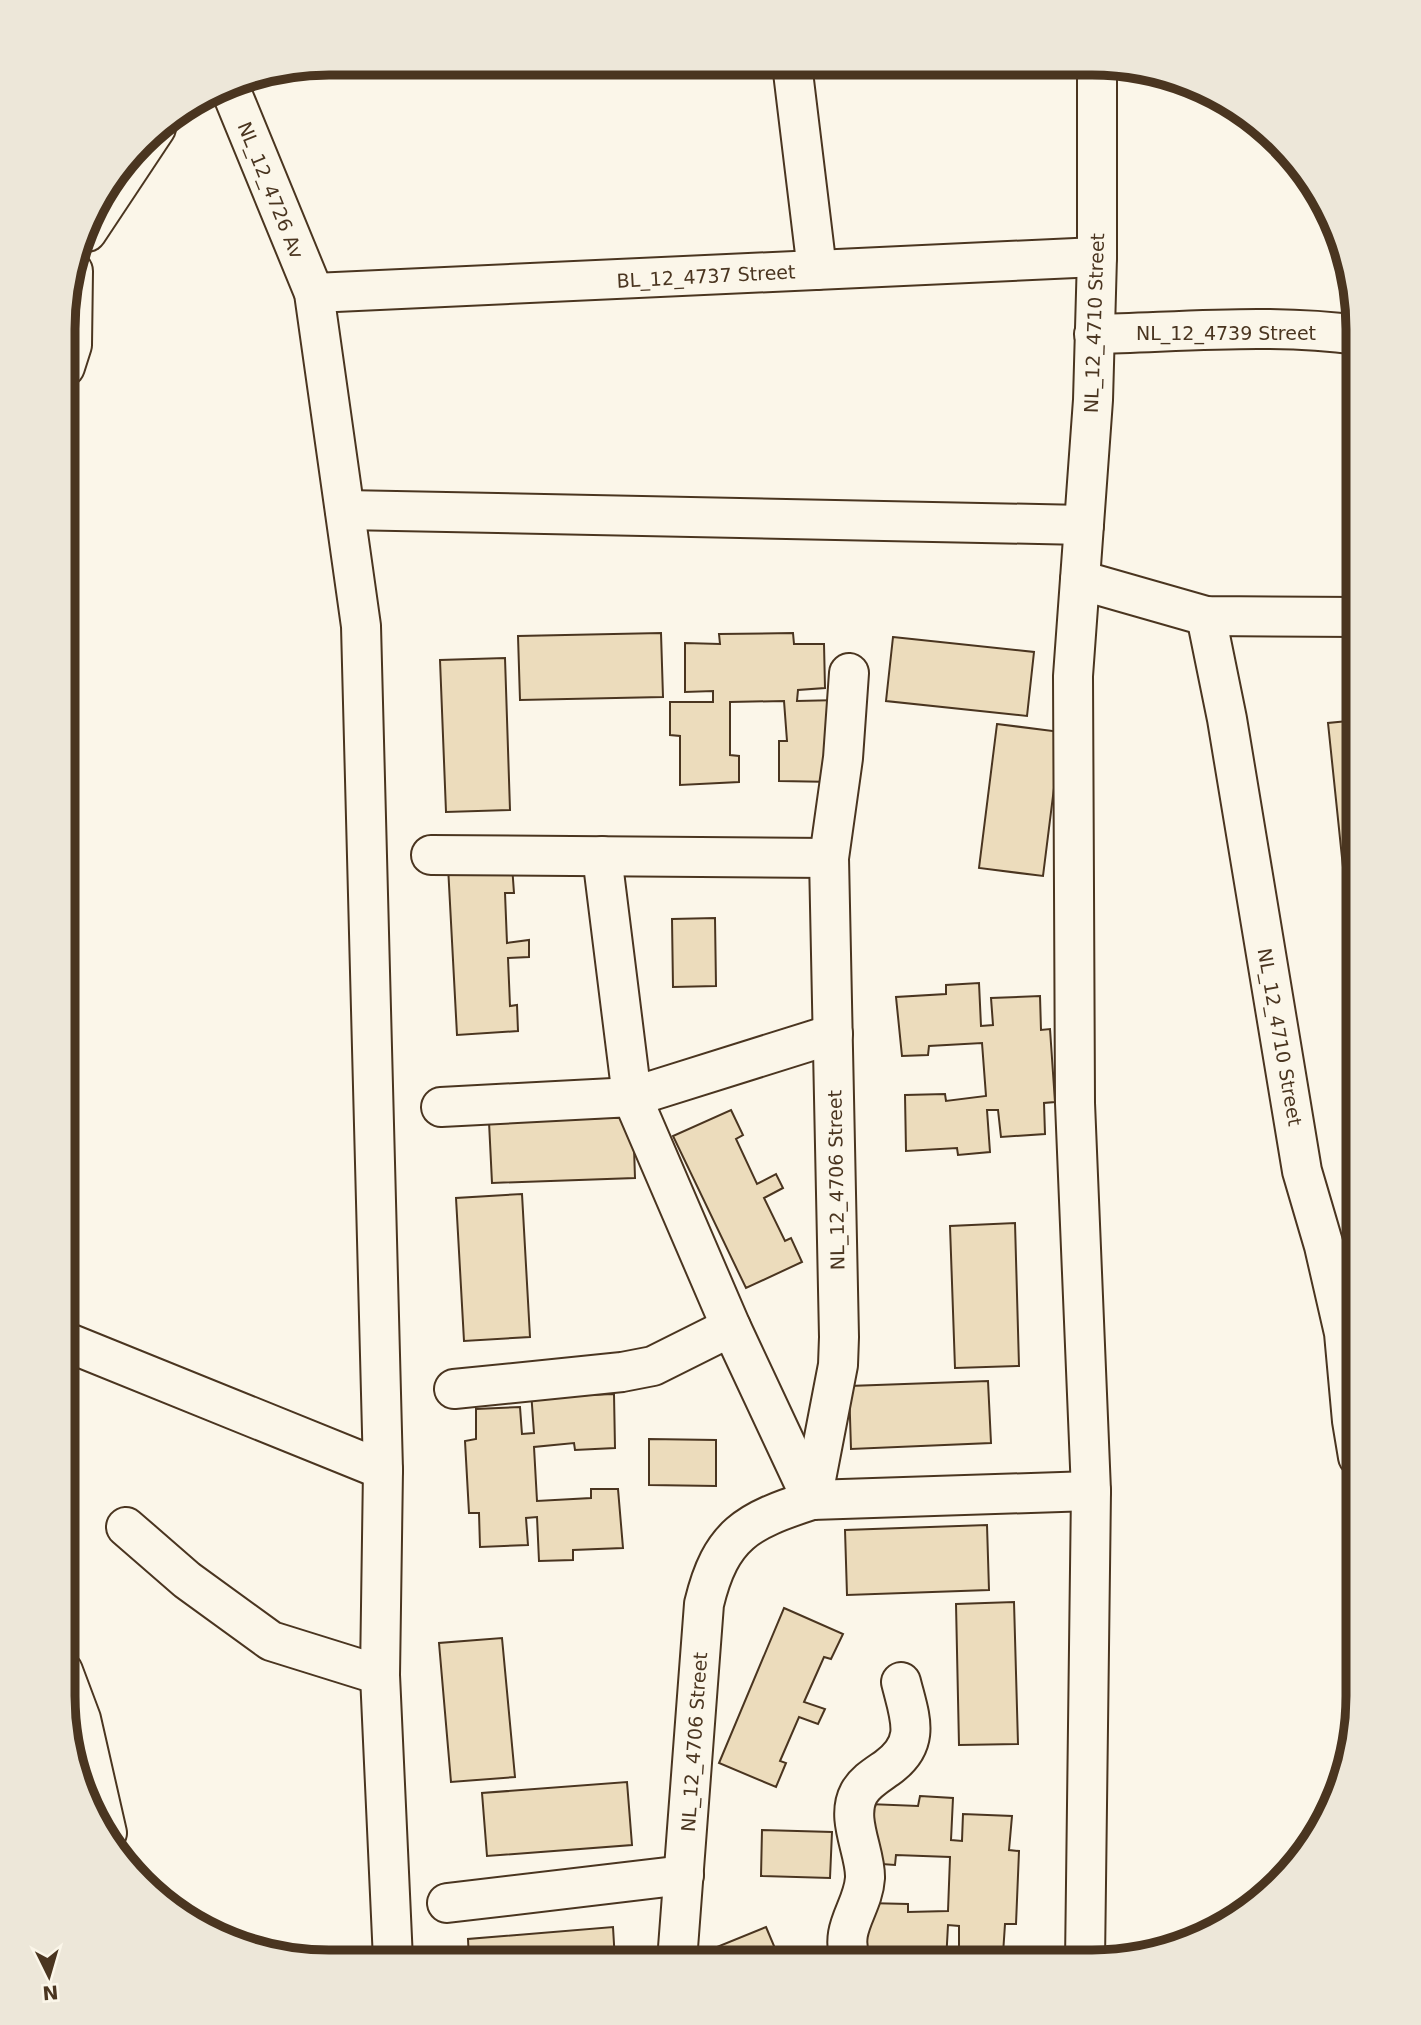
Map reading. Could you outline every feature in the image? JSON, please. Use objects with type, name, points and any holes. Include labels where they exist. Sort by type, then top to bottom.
[{"type":"street","points":[[793,75],[817,271]]},
{"type":"street","name":"NL_12_4710 Street","points":[[1085,1950],[1091,1491],[1075,1103],[1073,676],[1093,400],[1097,257],[1097,75]]},
{"type":"street","name":"NL_12_4726 Av","points":[[233,95],[314,293],[361,626],[383,1470],[380,1675],[393,1950]]},
{"type":"street","name":"BL_12_4737 Street","points":[[314,293],[1097,257]]},
{"type":"street","name":"NL_12_4739 Street","points":[[1094,334],[1261,330],[1346,334]]},
{"type":"street","points":[[345,510],[1084,525]]},
{"type":"street","points":[[1080,580],[1206,616],[1346,617]]},
{"type":"street","name":"NL_12_4710 Street","points":[[1206,616],[1227,719],[1302,1171],[1324,1246],[1344,1333],[1346,1355]]},
{"type":"street","name":"NL_12_4706 Street","points":[[812,1500],[838,1364],[829,858],[843,758],[849,674]]},
{"type":"street","points":[[431,855],[829,858]]},
{"type":"street","points":[[602,856],[632,1097],[731,1327],[812,1500]]},
{"type":"street","points":[[441,1107],[632,1097],[833,1034]]},
{"type":"street","points":[[454,1389],[622,1372],[653,1366],[731,1327]]},
{"type":"street","points":[[75,1345],[383,1470]]},
{"type":"street","name":"NL_12_4706 Street","points":[[678,1950],[704,1604],[719,1557],[738,1533],[770,1513],[812,1500],[1091,1491]]},
{"type":"street","points":[[126,1527],[187,1580],[271,1641],[380,1675]]},
{"type":"street","points":[[849,1950],[846,1937],[864,1890],[865,1874],[856,1825],[858,1795],[868,1782],[901,1758],[909,1744],[912,1725],[901,1682]]},
{"type":"street","points":[[76,1704],[102,1809]]},
{"type":"street","points":[[447,1903],[684,1875]]},
{"type":"building","points":[[661,633],[663,697],[520,700],[518,636]]},
{"type":"building","points":[[793,633],[794,644],[824,644],[825,688],[798,690],[797,701],[840,700],[835,782],[779,781],[779,741],[787,741],[784,701],[730,702],[730,755],[739,756],[739,782],[680,785],[680,736],[670,735],[670,702],[713,702],[713,691],[685,692],[685,643],[720,644],[719,634]]},
{"type":"building","points":[[893,637],[1034,652],[1027,716],[886,701]]},
{"type":"building","points":[[505,658],[510,810],[446,812],[440,660]]},
{"type":"building","points":[[1346,721],[1346,867],[1343,867],[1328,723]]},
{"type":"building","points":[[997,724],[1061,732],[1043,876],[979,868]]},
{"type":"building","points":[[512,865],[514,893],[505,893],[507,943],[529,940],[529,957],[508,958],[510,1006],[517,1005],[518,1031],[457,1035],[448,866]]},
{"type":"building","points":[[715,918],[716,986],[673,987],[672,919]]},
{"type":"building","points":[[979,983],[981,1026],[993,1025],[991,998],[1040,996],[1041,1030],[1050,1029],[1055,1102],[1044,1103],[1045,1134],[1001,1137],[998,1110],[987,1110],[990,1152],[958,1155],[957,1148],[906,1151],[905,1095],[945,1094],[946,1101],[986,1096],[982,1043],[929,1046],[928,1055],[902,1056],[896,997],[946,994],[946,985]]},
{"type":"building","points":[[731,1110],[743,1135],[736,1139],[757,1184],[776,1174],[783,1188],[764,1198],[785,1241],[791,1238],[802,1262],[746,1288],[673,1136]]},
{"type":"building","points":[[633,1117],[635,1178],[492,1183],[489,1122]]},
{"type":"building","points":[[522,1194],[530,1337],[464,1341],[456,1198]]},
{"type":"building","points":[[1015,1223],[1019,1366],[955,1368],[950,1226]]},
{"type":"building","points":[[988,1381],[991,1443],[851,1449],[849,1386]]},
{"type":"building","points":[[531,1391],[564,1396],[614,1394],[615,1448],[575,1450],[574,1443],[534,1447],[537,1501],[591,1498],[591,1489],[618,1489],[623,1548],[573,1550],[573,1560],[539,1561],[537,1517],[526,1518],[528,1545],[480,1547],[479,1513],[469,1513],[465,1441],[476,1439],[476,1409],[520,1407],[522,1434],[534,1433]]},
{"type":"building","points":[[649,1439],[716,1440],[716,1486],[649,1485]]},
{"type":"building","points":[[987,1525],[989,1590],[847,1595],[845,1530]]},
{"type":"building","points":[[1014,1602],[1018,1744],[959,1745],[956,1604]]},
{"type":"building","points":[[784,1608],[843,1634],[831,1659],[824,1657],[804,1702],[825,1709],[818,1724],[799,1717],[780,1761],[786,1763],[776,1787],[719,1763]]},
{"type":"building","points":[[502,1638],[515,1777],[451,1782],[439,1643]]},
{"type":"building","points":[[627,1782],[632,1845],[487,1856],[482,1793]]},
{"type":"building","points":[[920,1796],[953,1798],[951,1840],[962,1841],[963,1814],[1012,1816],[1009,1850],[1019,1851],[1016,1924],[1005,1924],[1003,1950],[959,1950],[959,1926],[948,1925],[947,1950],[864,1950],[867,1903],[908,1904],[908,1912],[948,1911],[950,1857],[896,1855],[895,1865],[868,1863],[869,1804],[918,1806]]},
{"type":"building","points":[[762,1830],[832,1832],[830,1878],[761,1876]]},
{"type":"building","points":[[613,1927],[614,1950],[469,1950],[468,1939]]},
{"type":"building","points":[[766,1927],[776,1950],[709,1950]]}]
